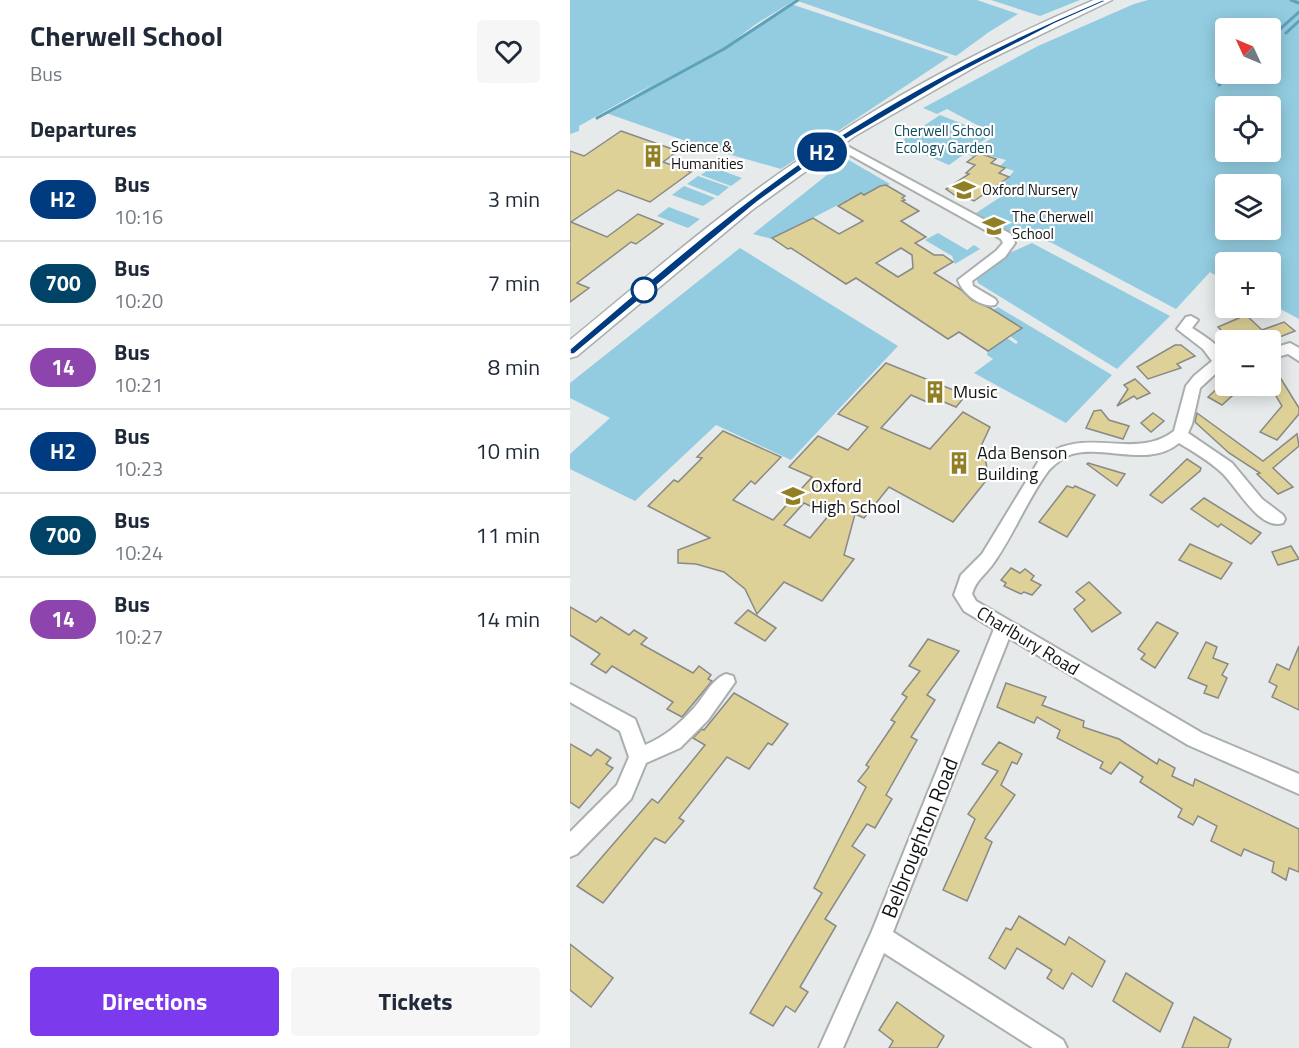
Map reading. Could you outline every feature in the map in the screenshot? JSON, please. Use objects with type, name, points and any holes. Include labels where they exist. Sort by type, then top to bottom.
[{"type":"main road","points":[[570,351],[754,201],[836,143],[947,76],[1052,23],[1105,0]]},
{"type":"street","points":[[836,143],[1007,237],[1009,243],[1005,251],[972,272],[965,280],[968,288],[990,302]]},
{"type":"street","points":[[1182,325],[1215,353]]},
{"type":"street","points":[[1281,351],[1290,348],[1299,356]]},
{"type":"street","points":[[1215,367],[1197,380],[1191,389],[1184,424],[1179,435],[1223,465],[1241,483],[1261,511],[1277,519]]},
{"type":"street","name":"Charlbury Road","points":[[1179,435],[1164,444],[1142,449],[1096,446],[1072,448],[1057,454],[1044,466],[988,559],[967,580],[963,595],[970,606],[1195,739],[1299,784]]},
{"type":"street","name":"Belbroughton Road","points":[[831,1048],[880,937],[1004,627]]},
{"type":"street","points":[[639,757],[673,742],[701,714],[726,682]]},
{"type":"street","points":[[570,692],[628,725],[639,757],[624,792],[570,847]]},
{"type":"street","points":[[880,937],[1055,1048]]},
{"type":"green space","points":[[570,0],[795,0],[736,39],[791,4],[949,57],[781,169],[700,146],[606,113],[655,83],[579,126],[579,131],[570,134]]},
{"type":"green space","points":[[795,0],[977,0],[1018,14],[956,56]]},
{"type":"green space","points":[[991,0],[1080,0],[1040,16]]},
{"type":"green space","points":[[1148,0],[1299,0],[1299,319],[1281,309],[1281,252],[1215,252],[1215,275],[1210,272],[1176,309],[1052,243],[1033,236],[1008,235],[973,215],[1008,192],[1001,186],[1014,171],[1000,166],[1006,160],[979,153],[973,157],[968,154],[996,135],[947,109],[937,114],[923,108],[1038,46]]},
{"type":"green space","name":"Cherwell School Ecology Garden","points":[[940,115],[991,135],[949,165],[898,143]]},
{"type":"green space","points":[[847,159],[890,184],[880,186],[866,196],[861,193],[772,239],[753,234]]},
{"type":"green space","points":[[712,167],[742,178],[731,186],[701,175]]},
{"type":"green space","points":[[698,176],[729,187],[718,196],[687,184]]},
{"type":"green space","points":[[684,186],[715,198],[703,206],[672,195]]},
{"type":"green space","points":[[669,207],[700,219],[688,228],[657,216]]},
{"type":"green space","points":[[938,233],[967,250],[974,245],[980,249],[955,264],[952,256],[925,240]]},
{"type":"green space","points":[[1032,243],[1170,316],[1117,369],[978,283],[976,277],[1005,255]]},
{"type":"green space","points":[[740,248],[898,346],[791,460],[716,425],[635,501],[570,469],[570,454],[610,418],[570,398],[570,383]]},
{"type":"green space","points":[[998,307],[1112,375],[1066,423],[974,373],[993,359],[987,355],[988,351],[1007,338],[1016,344],[1018,342],[1010,336],[1022,327],[993,310]]},
{"type":"building","points":[[621,131],[678,151],[663,162],[691,172],[650,202],[618,190],[571,222],[607,237],[638,214],[663,224],[636,244],[631,242],[577,283],[589,288],[570,302],[570,151],[584,156]]},
{"type":"building","points":[[979,153],[996,159],[991,163],[1005,168],[999,173],[1009,177],[974,201],[959,194],[956,196],[946,189],[969,174],[966,173],[975,165],[967,162]]},
{"type":"building","points":[[886,185],[905,196],[902,198],[905,200],[902,201],[919,211],[901,221],[926,237],[915,243],[934,255],[943,255],[953,262],[934,273],[960,289],[972,300],[990,308],[1022,328],[988,351],[959,332],[948,339],[856,278],[846,284],[772,238],[813,218],[839,234],[863,221],[838,206],[861,193],[864,195]],"holes":[[[901,248],[912,255],[913,268],[898,277],[876,263]]]},
{"type":"building","points":[[1239,318],[1249,318],[1262,330],[1221,330],[1218,327]]},
{"type":"building","points":[[1284,322],[1295,331],[1281,336],[1281,330],[1262,330]]},
{"type":"building","points":[[1175,345],[1181,345],[1195,356],[1177,364],[1181,368],[1148,379],[1137,367]]},
{"type":"building","points":[[886,363],[966,395],[956,407],[932,397],[927,402],[911,395],[881,428],[930,449],[963,412],[990,427],[982,444],[989,477],[953,522],[889,487],[864,518],[855,514],[844,555],[854,559],[822,601],[784,582],[757,614],[745,589],[724,572],[696,564],[678,563],[678,550],[710,538],[648,506],[674,480],[678,482],[702,458],[697,457],[723,431],[781,457],[755,484],[751,481],[733,500],[773,520],[812,477],[789,467],[818,436],[848,450],[868,427],[838,414]],"holes":[[[804,503],[829,515],[810,538],[784,525]]]},
{"type":"building","points":[[1135,379],[1150,393],[1137,399],[1134,396],[1117,406],[1128,389],[1124,385]]},
{"type":"building","points":[[1281,379],[1299,408],[1299,414],[1277,440],[1260,432],[1282,406],[1276,396],[1281,396]]},
{"type":"building","points":[[1215,390],[1215,396],[1232,396],[1222,405],[1208,397]]},
{"type":"building","points":[[1101,410],[1109,420],[1129,426],[1123,439],[1086,428],[1094,411]]},
{"type":"building","points":[[1153,413],[1164,421],[1151,432],[1141,423]]},
{"type":"building","points":[[1197,413],[1263,461],[1297,434],[1299,446],[1273,468],[1293,487],[1278,494],[1257,474],[1260,473],[1229,453],[1195,422]]},
{"type":"building","points":[[1187,459],[1201,468],[1200,471],[1162,503],[1150,495]]},
{"type":"building","points":[[1088,463],[1125,474],[1117,486]]},
{"type":"building","points":[[1067,486],[1073,488],[1075,486],[1095,495],[1067,537],[1039,522]]},
{"type":"building","points":[[1204,498],[1261,533],[1251,544],[1221,524],[1218,527],[1191,509]]},
{"type":"building","points":[[1190,544],[1232,563],[1221,579],[1179,560]]},
{"type":"building","points":[[1291,546],[1299,559],[1278,565],[1272,552]]},
{"type":"building","points":[[1011,568],[1020,573],[1025,569],[1034,576],[1031,580],[1041,585],[1032,595],[1024,592],[1021,594],[1004,586],[1006,583],[1001,580]]},
{"type":"building","points":[[1089,582],[1121,613],[1092,632],[1074,609],[1085,600],[1076,592]]},
{"type":"building","points":[[570,607],[596,622],[601,617],[629,635],[634,630],[647,638],[641,644],[693,673],[699,666],[711,675],[708,679],[712,681],[682,717],[667,709],[673,702],[612,666],[606,673],[591,664],[600,654],[570,635]]},
{"type":"building","points":[[748,610],[776,628],[765,641],[735,623]]},
{"type":"building","points":[[1157,622],[1178,633],[1155,668],[1141,659],[1145,654],[1138,649]]},
{"type":"building","points":[[928,639],[959,651],[927,695],[935,700],[911,737],[917,740],[886,795],[892,799],[875,828],[867,824],[852,846],[865,855],[825,919],[836,926],[800,987],[808,992],[795,1012],[786,1006],[773,1026],[750,1013],[822,893],[814,888],[866,787],[858,781],[869,767],[866,765],[895,722],[891,720],[907,697],[902,694],[920,671],[909,666]]},
{"type":"building","points":[[1206,642],[1217,647],[1213,658],[1228,664],[1222,675],[1227,678],[1218,698],[1204,693],[1207,686],[1188,678]]},
{"type":"building","points":[[1299,646],[1299,710],[1272,697],[1277,686],[1269,682],[1277,664],[1289,670]]},
{"type":"building","points":[[1006,683],[1046,697],[1042,705],[1084,721],[1083,727],[1119,739],[1157,764],[1159,759],[1175,768],[1172,776],[1193,786],[1195,779],[1299,829],[1299,872],[1289,868],[1286,880],[1272,872],[1274,862],[1244,849],[1241,856],[1211,841],[1217,826],[1198,816],[1193,825],[1178,817],[1182,809],[1140,782],[1143,777],[1120,762],[1111,774],[1100,768],[1103,762],[1057,738],[1060,730],[1037,717],[1034,723],[997,707]]},
{"type":"building","points":[[734,693],[788,724],[772,745],[768,743],[749,769],[727,757],[679,818],[684,821],[665,843],[655,838],[603,903],[577,886],[652,799],[658,803],[705,745],[693,738],[702,729],[704,730]]},
{"type":"building","points":[[999,742],[1022,754],[1017,764],[1012,762],[1001,785],[1015,795],[985,838],[992,842],[967,901],[943,890],[975,819],[968,814],[998,771],[982,764]]},
{"type":"building","points":[[570,744],[591,756],[597,749],[611,758],[606,764],[613,768],[579,808],[570,802]]},
{"type":"building","points":[[1019,916],[1065,945],[1069,937],[1105,961],[1092,987],[1072,973],[1063,989],[1047,978],[1052,970],[1017,948],[1005,969],[989,958],[1006,928],[1011,930]]},
{"type":"building","points":[[570,944],[613,978],[591,1007],[570,990]]},
{"type":"building","points":[[1126,973],[1173,1003],[1160,1032],[1113,1001]]},
{"type":"building","points":[[897,1002],[944,1036],[937,1048],[889,1048],[893,1041],[879,1030]]},
{"type":"building","points":[[1194,1017],[1231,1039],[1228,1048],[1182,1048]]},
{"type":"waterway","points":[[597,118],[724,49],[798,0]]},
{"type":"waterway","points":[[1291,0],[1299,3]]},
{"type":"waterway","points":[[1281,28],[1299,12]]},
{"type":"waterway","points":[[1286,33],[1299,21]]},
{"type":"bus line","name":"H2","points":[[570,351],[754,201],[836,143],[887,110],[947,76],[1052,23],[1104,0]]},
{"type":"place","name":"Science & Humanities","points":[[653,156]]},
{"type":"place","name":"Oxford Nursery","points":[[964,190]]},
{"type":"place","name":"The Cherwell School","points":[[994,226]]},
{"type":"place","name":"Music","points":[[935,392]]},
{"type":"place","name":"Ada Benson Building","points":[[959,463]]},
{"type":"place","name":"Oxford High School","points":[[793,496]]}]
